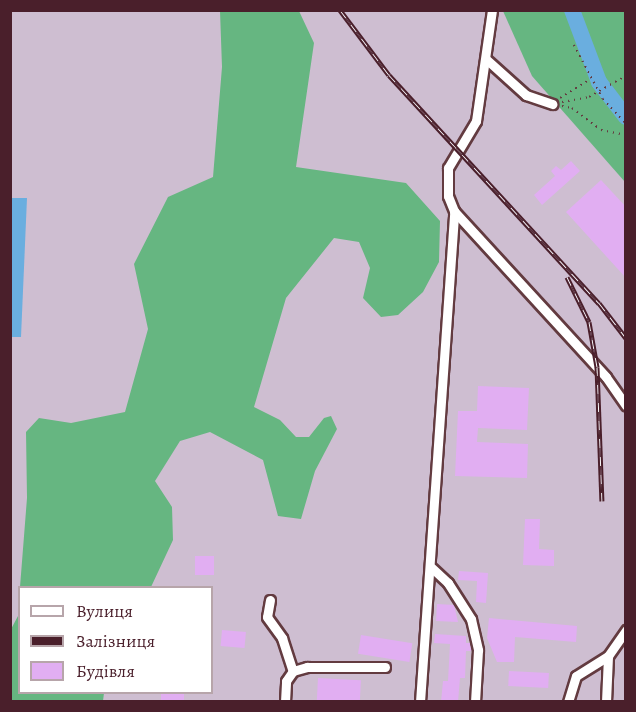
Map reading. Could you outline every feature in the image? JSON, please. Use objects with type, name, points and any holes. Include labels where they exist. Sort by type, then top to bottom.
[{"type":"lane","points":[[420,702],[432,568],[454,211],[446,179],[476,121],[492,10]]},
{"type":"lane","points":[[486,59],[526,95],[552,104]]},
{"type":"lane","points":[[454,211],[606,376],[626,406]]},
{"type":"lane","points":[[432,568],[448,583],[471,619],[478,650],[475,702]]},
{"type":"lane","points":[[270,600],[267,617],[282,638],[293,671]]},
{"type":"lane","points":[[568,702],[576,676],[608,656],[626,630]]},
{"type":"lane","points":[[606,702],[608,656]]},
{"type":"lane","points":[[285,702],[286,681],[293,671],[307,667],[386,667]]},
{"type":"path","points":[[574,45],[591,79],[626,124]]},
{"type":"path","points":[[552,104],[589,97],[626,76]]},
{"type":"path","points":[[552,104],[591,79]]},
{"type":"path","points":[[552,104],[572,108],[601,130],[626,135]]},
{"type":"shaded area","points":[[10,11],[625,11],[625,701],[103,701],[102,694],[213,694],[213,586],[18,586],[18,677],[11,677]]},
{"type":"green space","points":[[220,11],[299,11],[314,43],[296,167],[406,183],[440,221],[439,262],[423,292],[398,315],[381,317],[363,298],[370,268],[359,242],[334,238],[286,298],[254,407],[280,420],[296,437],[309,437],[324,418],[331,416],[337,429],[315,471],[301,519],[278,516],[263,460],[210,432],[180,441],[155,481],[172,507],[173,540],[151,586],[20,586],[27,498],[26,432],[39,418],[71,423],[125,412],[148,329],[134,264],[168,197],[213,177],[222,67]]},
{"type":"green space","points":[[503,11],[625,11],[625,182],[532,76]]},
{"type":"green space","points":[[18,616],[18,694],[104,694],[103,701],[11,701],[10,631]]},
{"type":"water","points":[[11,198],[27,198],[21,337],[11,337]]},
{"type":"building","points":[[571,161],[580,171],[542,205],[534,195],[555,176],[551,171],[556,166],[561,170]]},
{"type":"building","points":[[601,180],[626,207],[626,278],[566,212]]},
{"type":"building","points":[[478,386],[529,388],[527,430],[478,428],[477,442],[528,444],[527,478],[455,476],[458,411],[477,411]]},
{"type":"building","points":[[525,519],[540,519],[539,549],[554,550],[554,566],[523,565]]},
{"type":"building","points":[[195,556],[214,556],[214,575],[195,575]]},
{"type":"building","points":[[459,571],[488,573],[486,603],[476,602],[477,581],[458,580]]},
{"type":"building","points":[[437,604],[454,605],[458,622],[436,621]]},
{"type":"building","points":[[489,618],[577,626],[576,642],[515,637],[514,662],[497,662],[487,638]]},
{"type":"building","points":[[222,630],[246,632],[245,648],[221,646]]},
{"type":"building","points":[[435,634],[466,636],[466,643],[470,643],[471,651],[466,651],[465,678],[460,678],[458,702],[441,702],[443,681],[448,681],[450,644],[434,643]]},
{"type":"building","points":[[361,635],[412,643],[409,662],[358,654]]},
{"type":"building","points":[[509,671],[549,673],[548,688],[508,686]]},
{"type":"building","points":[[318,678],[361,680],[360,702],[317,702]]},
{"type":"building","points":[[161,694],[184,694],[184,702],[161,702]]},
{"type":"waterway","points":[[572,10],[599,82],[626,117]]},
{"type":"railway","points":[[340,10],[389,75],[599,303],[626,338]]},
{"type":"railway","points":[[567,277],[589,322],[597,367],[602,501]]}]
